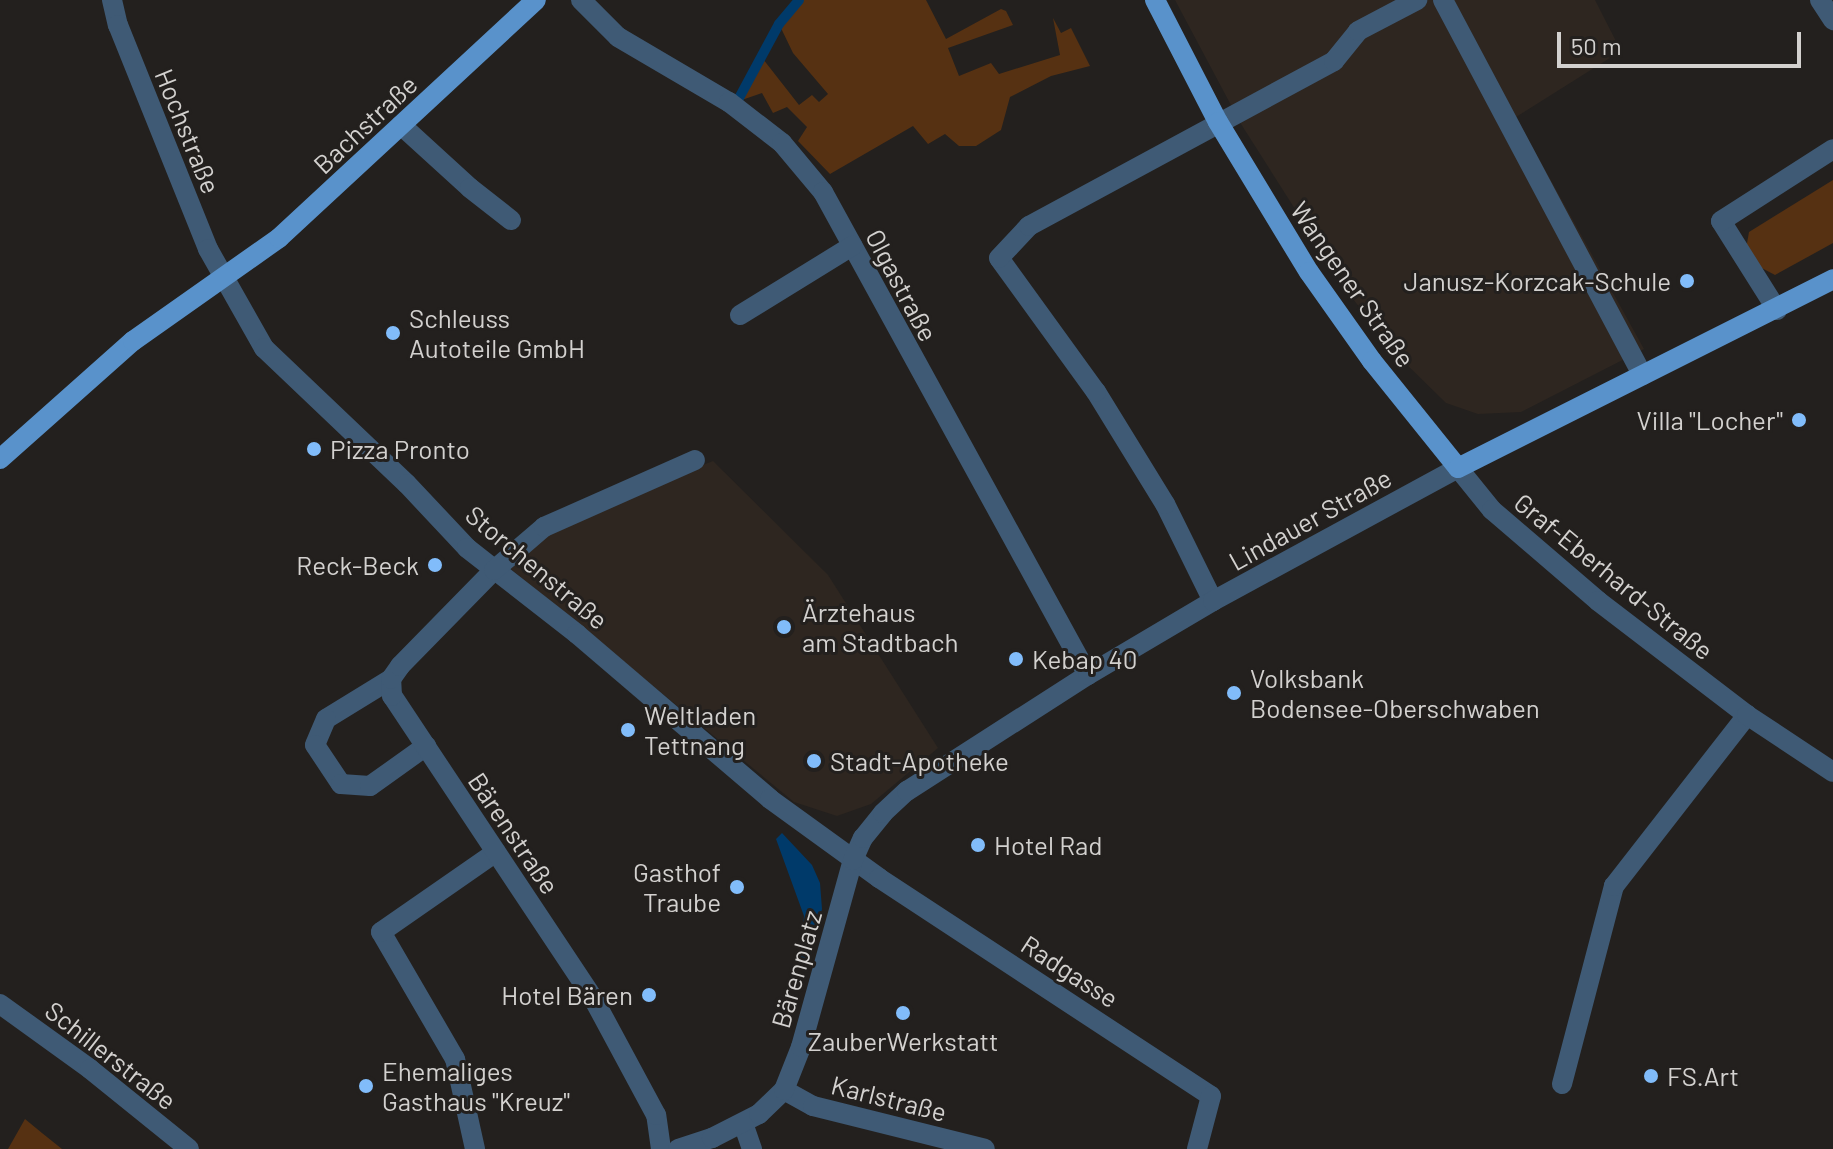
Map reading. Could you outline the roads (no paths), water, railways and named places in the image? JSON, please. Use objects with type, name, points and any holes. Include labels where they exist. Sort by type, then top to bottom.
[{"type":"main road","name":"Bachstraße","points":[[0,459],[133,341],[279,238],[536,0]]},
{"type":"main road","name":"Wangener Straße","points":[[1155,0],[1262,199],[1338,315],[1458,468]]},
{"type":"main road","name":"Lindauer Straße","points":[[1458,468],[1777,310],[1833,279]]},
{"type":"street","name":"Hochstraße","points":[[112,0],[129,52],[223,279]]},
{"type":"street","name":"Olgastraße","points":[[581,0],[618,37],[729,102],[782,143],[823,192],[1088,675]]},
{"type":"street","points":[[1213,601],[1165,504],[1096,392],[999,258],[1029,226],[1334,61],[1358,31],[1417,0]]},
{"type":"street","points":[[1443,0],[1642,375]]},
{"type":"street","points":[[1820,0],[1833,20]]},
{"type":"street","points":[[401,125],[470,188],[511,220]]},
{"type":"street","points":[[1777,310],[1721,221],[1833,149]]},
{"type":"street","points":[[740,315],[852,246]]},
{"type":"street","name":"Storchenstraße","points":[[223,279],[264,348],[494,570],[577,634],[770,799],[853,860]]},
{"type":"street","points":[[426,746],[370,786],[341,784],[315,745],[326,719],[391,679],[494,570],[544,527],[695,460]]},
{"type":"street","name":"Lindauer Straße","points":[[853,860],[869,830],[907,791],[1088,675],[1213,601],[1458,468]]},
{"type":"street","name":"Graf-Eberhard-Straße","points":[[1458,468],[1492,510],[1598,601],[1747,715],[1833,772]]},
{"type":"street","name":"Bärenstraße","points":[[391,679],[392,696],[593,998],[656,1115],[661,1149]]},
{"type":"street","points":[[1562,1084],[1614,886],[1747,715]]},
{"type":"street","points":[[475,1149],[455,1059],[381,932],[496,852]]},
{"type":"street","name":"Bärenplatz","points":[[784,1090],[801,1047],[853,860]]},
{"type":"street","name":"Radgasse","points":[[853,860],[1211,1096],[1197,1149]]},
{"type":"street","name":"Schillerstraße","points":[[0,1004],[90,1069],[189,1149]]},
{"type":"street","points":[[678,1149],[743,1123],[772,1104],[784,1090]]},
{"type":"street","name":"Karlstraße","points":[[784,1090],[813,1106],[985,1149]]},
{"type":"street","points":[[743,1123],[752,1149]]},
{"type":"water","points":[[782,833],[812,865],[820,883],[822,909],[808,967],[800,966],[804,916],[776,839]]},
{"type":"waterway","points":[[738,100],[779,24],[799,0]]},
{"type":"place","name":"Janusz-Korzcak-Schule","points":[[1687,281]]},
{"type":"place","name":"Schleuss Autoteile GmbH","points":[[393,333]]},
{"type":"place","name":"Villa \"Locher\"","points":[[1799,420]]},
{"type":"place","name":"Pizza Pronto","points":[[314,449]]},
{"type":"place","name":"Reck-Beck","points":[[435,565]]},
{"type":"place","name":"Ärztehaus am Stadtbach","points":[[784,627]]},
{"type":"place","name":"Kebap 40","points":[[1016,659]]},
{"type":"place","name":"Volksbank Bodensee-Oberschwaben","points":[[1234,693]]},
{"type":"place","name":"Weltladen Tettnang","points":[[628,730]]},
{"type":"place","name":"Stadt-Apotheke","points":[[814,761]]},
{"type":"place","name":"Hotel Rad","points":[[978,845]]},
{"type":"place","name":"Gasthof Traube","points":[[737,887]]},
{"type":"place","name":"Hotel Bären","points":[[649,995]]},
{"type":"place","name":"ZauberWerkstatt","points":[[903,1013]]},
{"type":"place","name":"FS.Art","points":[[1651,1076]]},
{"type":"place","name":"Ehemaliges Gasthaus \"Kreuz\"","points":[[366,1086]]}]
